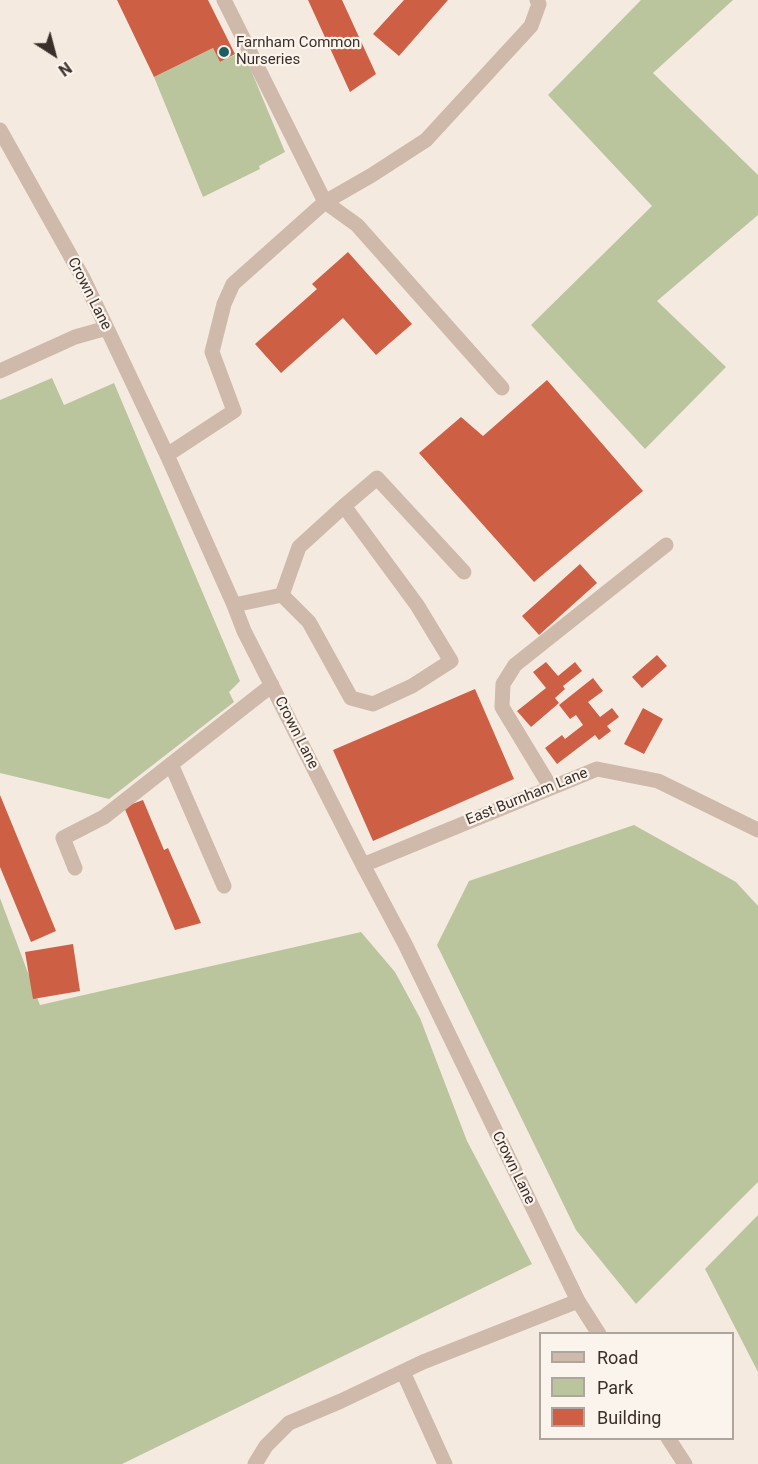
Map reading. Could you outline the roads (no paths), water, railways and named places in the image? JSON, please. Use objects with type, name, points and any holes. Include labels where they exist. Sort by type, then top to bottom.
[{"type":"street","points":[[224,0],[325,202],[357,225],[502,388]]},
{"type":"street","points":[[167,455],[234,411],[212,352],[224,304],[233,284],[325,202],[426,140],[531,26],[539,4],[537,0]]},
{"type":"street","name":"Crown Lane","points":[[0,130],[84,280],[167,455],[244,631],[405,944],[578,1301],[598,1332]]},
{"type":"street","points":[[0,371],[75,337],[107,328]]},
{"type":"street","points":[[282,595],[299,547],[376,478],[464,572]]},
{"type":"street","points":[[282,595],[309,622],[351,698],[373,704],[412,686],[451,661],[417,605],[344,506]]},
{"type":"street","points":[[551,788],[502,707],[503,684],[515,665],[666,545]]},
{"type":"street","points":[[234,605],[282,595]]},
{"type":"street","points":[[75,868],[63,838],[104,817],[272,686]]},
{"type":"street","points":[[171,764],[224,886]]},
{"type":"street","name":"East Burnham Lane","points":[[363,865],[597,769],[658,781],[758,830]]},
{"type":"street","points":[[255,1464],[266,1446],[290,1423],[423,1362],[578,1301]]},
{"type":"street","points":[[404,1371],[445,1464]]},
{"type":"street","points":[[669,1440],[685,1464]]},
{"type":"place","name":"Farnham Common Nurseries","points":[[224,52]]}]
